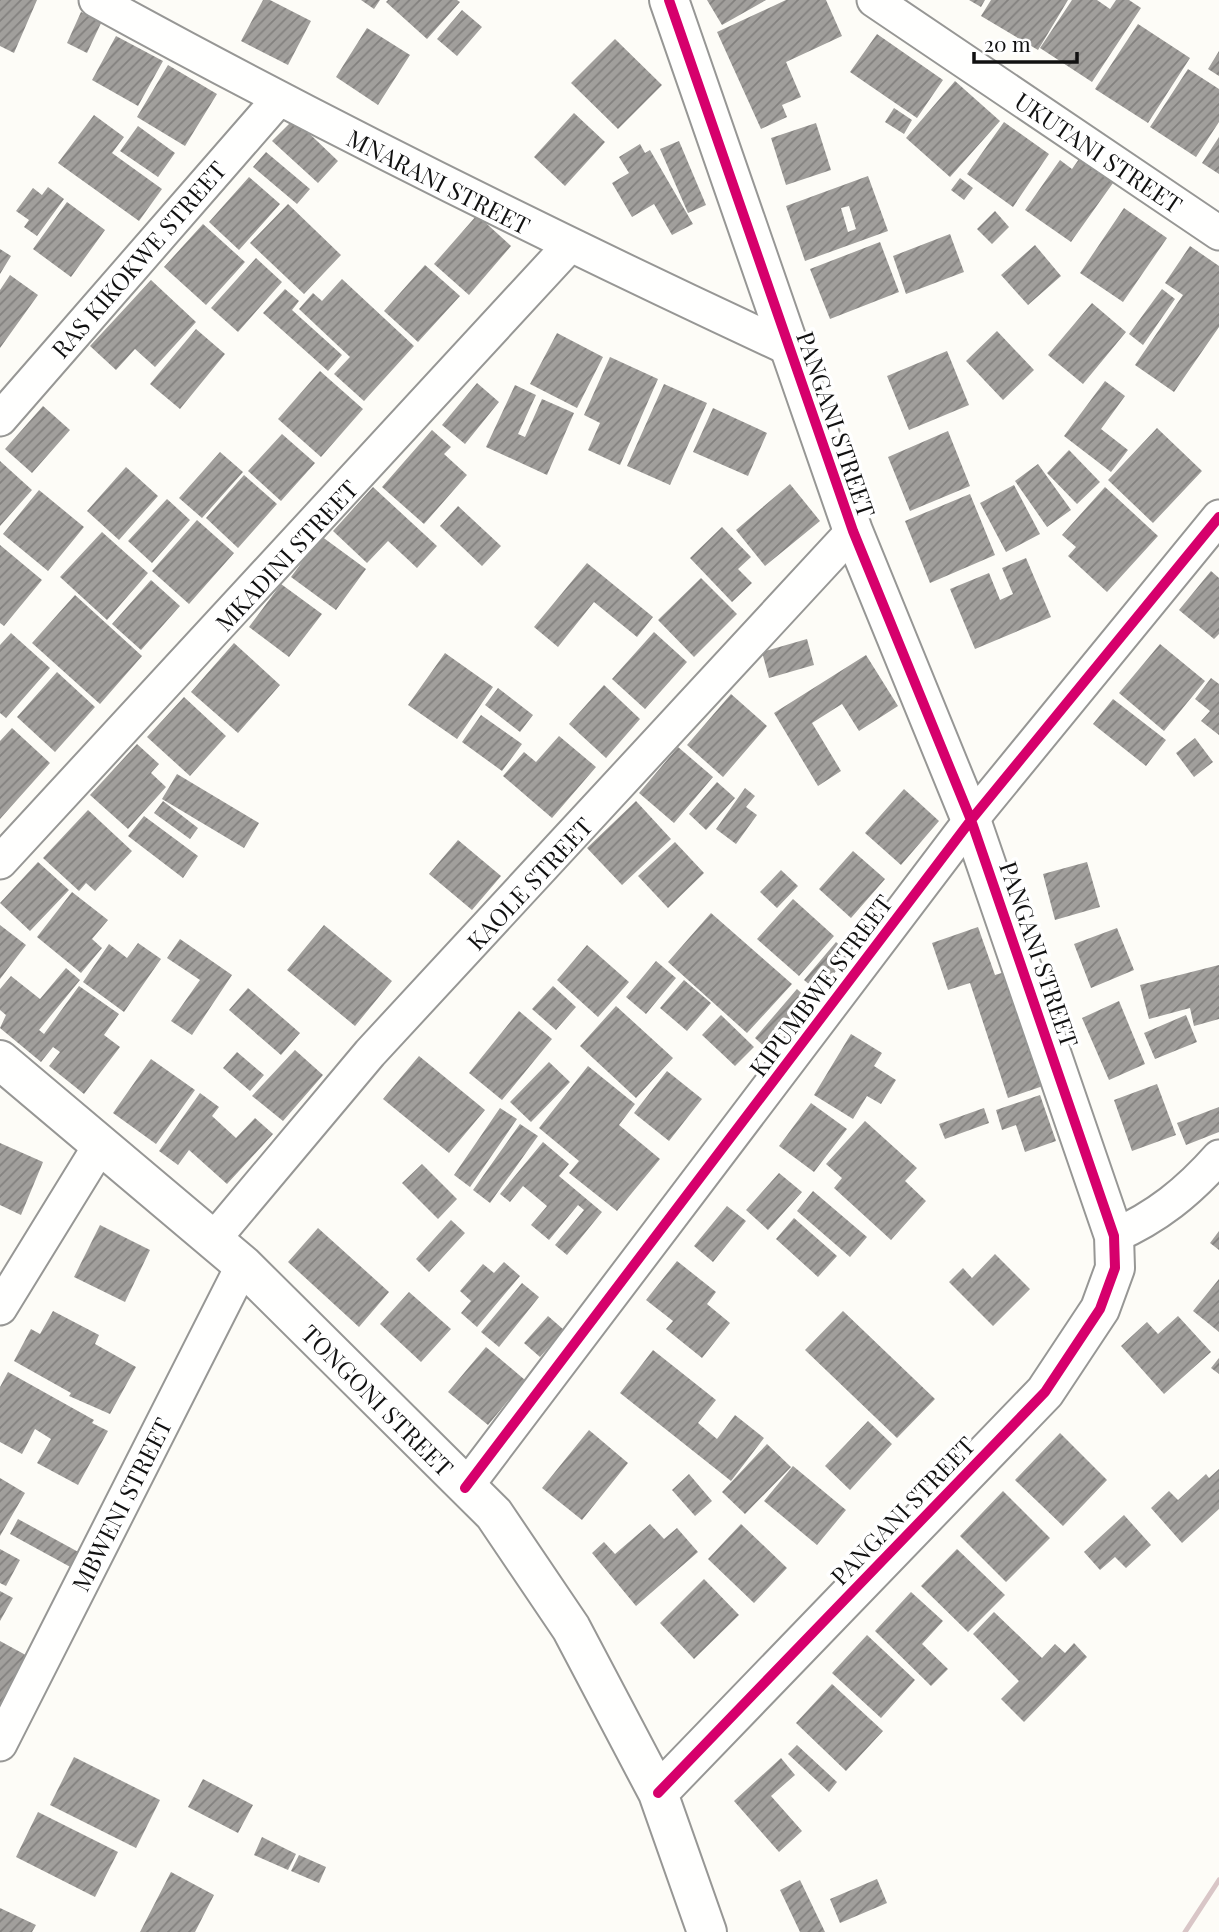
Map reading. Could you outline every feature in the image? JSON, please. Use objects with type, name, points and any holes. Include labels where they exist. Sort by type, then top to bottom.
[{"type":"street","name":"MNARANI STREET","points":[[96,0],[278,100],[569,246],[788,348]]},
{"type":"street","name":"PANGANI STREET","points":[[658,1793],[1045,1392],[1100,1309],[1115,1268],[1114,1236],[971,820],[853,531],[669,0]]},
{"type":"street","name":"UKUTANI STREET","points":[[874,0],[1219,233]]},
{"type":"street","name":"RAS KIKOKWE STREET","points":[[0,419],[278,100]]},
{"type":"street","name":"MKADINI STREET","points":[[0,862],[569,246]]},
{"type":"street","name":"KIPUMBWE STREET","points":[[465,1488],[971,820],[1219,517]]},
{"type":"street","name":"KAOLE STREET","points":[[213,1240],[370,1053],[853,531]]},
{"type":"street","name":"TONGONI STREET","points":[[0,1060],[243,1265],[494,1514],[571,1628],[658,1793],[706,1932]]},
{"type":"street","points":[[0,1308],[101,1144]]},
{"type":"street","points":[[1114,1236],[1149,1221],[1192,1187],[1219,1157]]},
{"type":"street","name":"MBWENI STREET","points":[[0,1744],[243,1265]]},
{"type":"building","points":[[0,0],[37,0],[14,53],[0,46]]},
{"type":"building","points":[[263,0],[270,0],[311,21],[288,65],[241,41]]},
{"type":"building","points":[[361,0],[380,0],[374,9]]},
{"type":"building","points":[[707,0],[766,0],[722,25]]},
{"type":"building","points":[[786,0],[826,0],[842,36],[786,62],[801,97],[782,105],[787,117],[761,129],[717,32]]},
{"type":"building","points":[[969,0],[985,0],[981,7]]},
{"type":"building","points":[[991,0],[1068,0],[1038,50],[981,16]]},
{"type":"building","points":[[1072,0],[1097,0],[1110,9],[1116,0],[1129,0],[1141,8],[1092,82],[1040,48]]},
{"type":"building","points":[[386,2],[460,2],[427,39]]},
{"type":"building","points":[[462,10],[482,27],[457,56],[437,39]]},
{"type":"building","points":[[81,12],[102,21],[87,53],[67,43]]},
{"type":"building","points":[[1138,24],[1190,58],[1148,123],[1095,89]]},
{"type":"building","points":[[367,28],[410,55],[378,105],[336,77]]},
{"type":"building","points":[[877,34],[943,80],[917,118],[850,72]]},
{"type":"building","points":[[116,36],[163,61],[138,106],[92,80]]},
{"type":"building","points":[[615,39],[662,85],[618,129],[571,83]]},
{"type":"building","points":[[1219,51],[1219,76],[1208,69]]},
{"type":"building","points":[[168,65],[217,94],[185,146],[137,117]]},
{"type":"building","points":[[1188,69],[1219,89],[1219,122],[1196,157],[1150,127]]},
{"type":"building","points":[[955,81],[1000,121],[950,177],[906,138]]},
{"type":"building","points":[[894,108],[912,120],[904,134],[885,122]]},
{"type":"building","points":[[574,113],[605,142],[565,186],[534,157]]},
{"type":"building","points":[[94,115],[124,137],[112,153],[162,189],[139,221],[58,163]]},
{"type":"building","points":[[294,119],[338,161],[318,183],[272,141]]},
{"type":"building","points":[[1004,122],[1049,154],[1013,207],[967,174]]},
{"type":"building","points":[[816,123],[831,170],[786,185],[771,138]]},
{"type":"building","points":[[138,126],[175,153],[158,177],[120,151]]},
{"type":"building","points":[[1219,137],[1219,174],[1202,163]]},
{"type":"building","points":[[679,141],[706,205],[688,213],[660,149]]},
{"type":"building","points":[[640,144],[645,153],[650,150],[693,224],[672,235],[654,204],[632,217],[612,183],[629,173],[619,157]]},
{"type":"building","points":[[266,152],[310,189],[297,204],[253,167]]},
{"type":"building","points":[[1079,159],[1113,183],[1071,242],[1025,210],[1060,160],[1072,169]]},
{"type":"building","points":[[868,176],[888,231],[805,261],[786,206]],"holes":[[[849,206],[856,229],[848,232],[841,208]]]},
{"type":"building","points":[[249,177],[280,204],[239,250],[209,222]]},
{"type":"building","points":[[960,178],[973,188],[964,200],[951,190]]},
{"type":"building","points":[[48,187],[64,199],[37,236],[24,227],[29,220],[16,211],[33,188],[42,195]]},
{"type":"building","points":[[67,202],[105,230],[71,277],[33,249]]},
{"type":"building","points":[[288,204],[341,255],[304,294],[250,243]]},
{"type":"building","points":[[1124,208],[1167,238],[1123,302],[1080,273]]},
{"type":"building","points":[[995,211],[1009,227],[992,244],[977,229]]},
{"type":"building","points":[[477,215],[511,246],[469,295],[434,264]]},
{"type":"building","points":[[203,224],[245,262],[206,305],[164,267]]},
{"type":"building","points":[[950,234],[964,272],[906,294],[893,256]]},
{"type":"building","points":[[880,242],[899,292],[830,319],[810,269]]},
{"type":"building","points":[[1035,245],[1061,276],[1028,305],[1001,275]]},
{"type":"building","points":[[1190,246],[1219,266],[1219,327],[1174,392],[1135,365],[1183,295],[1165,283]]},
{"type":"building","points":[[0,249],[11,256],[0,274]]},
{"type":"building","points":[[256,258],[282,282],[238,332],[211,308]]},
{"type":"building","points":[[425,265],[460,296],[418,342],[384,311]]},
{"type":"building","points":[[10,275],[38,295],[0,348],[0,290]]},
{"type":"building","points":[[342,279],[414,346],[364,401],[334,374],[350,357],[299,309],[313,293],[322,301]]},
{"type":"building","points":[[151,280],[196,322],[155,367],[135,349],[116,370],[90,346]]},
{"type":"building","points":[[285,289],[299,301],[292,310],[342,355],[328,371],[263,313]]},
{"type":"building","points":[[1162,289],[1175,299],[1143,345],[1129,334]]},
{"type":"building","points":[[1092,303],[1126,332],[1083,384],[1048,355]]},
{"type":"building","points":[[196,329],[225,354],[180,409],[150,384]]},
{"type":"building","points":[[997,331],[1034,370],[1003,400],[966,361]]},
{"type":"building","points":[[557,333],[603,357],[577,408],[530,384]]},
{"type":"building","points":[[947,351],[969,405],[909,430],[887,376]]},
{"type":"building","points":[[610,357],[658,379],[620,465],[588,450],[600,423],[584,415]]},
{"type":"building","points":[[320,371],[363,409],[321,457],[278,419]]},
{"type":"building","points":[[1105,381],[1125,396],[1101,429],[1128,450],[1111,472],[1064,436]]},
{"type":"building","points":[[477,383],[499,402],[465,444],[442,425]]},
{"type":"building","points":[[664,384],[707,403],[670,485],[627,466]]},
{"type":"building","points":[[515,385],[536,395],[518,434],[525,437],[542,399],[574,413],[547,475],[486,447]]},
{"type":"building","points":[[43,406],[70,430],[32,473],[5,449]]},
{"type":"building","points":[[713,408],[767,433],[748,476],[693,452]]},
{"type":"building","points":[[1157,428],[1202,471],[1153,523],[1108,480]]},
{"type":"building","points":[[432,430],[451,447],[444,454],[467,475],[424,524],[382,487]]},
{"type":"building","points":[[948,431],[970,486],[910,511],[888,457]]},
{"type":"building","points":[[282,434],[315,463],[281,501],[248,471]]},
{"type":"building","points":[[1069,450],[1100,482],[1077,504],[1047,473]]},
{"type":"building","points":[[220,452],[243,472],[202,518],[179,498]]},
{"type":"building","points":[[0,461],[32,490],[0,526]]},
{"type":"building","points":[[1038,464],[1071,510],[1047,527],[1015,481]]},
{"type":"building","points":[[126,467],[158,496],[119,540],[87,511]]},
{"type":"building","points":[[244,475],[277,504],[238,548],[206,518]]},
{"type":"building","points":[[790,484],[820,521],[765,566],[736,530]]},
{"type":"building","points":[[1014,485],[1040,534],[1006,552],[980,503]]},
{"type":"building","points":[[373,487],[437,546],[417,568],[388,541],[367,563],[333,531]]},
{"type":"building","points":[[1105,487],[1158,536],[1107,592],[1068,556],[1076,547],[1062,535]]},
{"type":"building","points":[[39,490],[84,527],[48,571],[3,534]]},
{"type":"building","points":[[970,494],[995,555],[930,583],[905,521]]},
{"type":"building","points":[[167,499],[190,520],[152,563],[128,541]]},
{"type":"building","points":[[458,506],[501,546],[482,566],[440,526]]},
{"type":"building","points":[[197,520],[234,553],[189,604],[152,571]]},
{"type":"building","points":[[722,527],[751,557],[738,569],[752,583],[732,602],[690,558]]},
{"type":"building","points":[[102,532],[148,573],[107,620],[60,577]]},
{"type":"building","points":[[321,536],[366,569],[336,610],[291,577]]},
{"type":"building","points":[[0,545],[42,580],[4,626],[0,623]]},
{"type":"building","points":[[1026,558],[1051,617],[975,649],[950,589],[989,573],[1000,600],[1013,594],[1002,568]]},
{"type":"building","points":[[587,563],[653,617],[637,637],[594,602],[558,647],[534,627]]},
{"type":"building","points":[[1211,571],[1219,578],[1219,634],[1214,639],[1179,610]]},
{"type":"building","points":[[701,578],[737,614],[694,657],[658,620]]},
{"type":"building","points":[[151,580],[180,606],[141,650],[112,624]]},
{"type":"building","points":[[281,584],[322,614],[289,657],[249,627]]},
{"type":"building","points":[[75,595],[142,656],[100,704],[32,643]]},
{"type":"building","points":[[654,632],[687,662],[645,709],[612,679]]},
{"type":"building","points":[[11,633],[50,668],[6,718],[0,713],[0,645]]},
{"type":"building","points":[[807,639],[814,665],[769,678],[762,652]]},
{"type":"building","points":[[234,643],[280,685],[238,733],[191,692]]},
{"type":"building","points":[[1160,644],[1205,681],[1164,731],[1119,693]]},
{"type":"building","points":[[445,653],[493,687],[457,739],[408,705]]},
{"type":"building","points":[[866,655],[898,706],[859,731],[842,704],[812,723],[841,771],[818,786],[774,713]]},
{"type":"building","points":[[57,672],[95,707],[55,752],[17,717]]},
{"type":"building","points":[[1211,678],[1219,684],[1219,735],[1201,721],[1210,711],[1195,699]]},
{"type":"building","points":[[604,685],[640,719],[606,758],[569,724]]},
{"type":"building","points":[[498,688],[533,715],[520,732],[485,705]]},
{"type":"building","points":[[731,694],[767,726],[723,777],[687,745]]},
{"type":"building","points":[[184,697],[226,736],[190,776],[147,737]]},
{"type":"building","points":[[1113,699],[1166,740],[1146,766],[1093,724]]},
{"type":"building","points":[[481,715],[522,744],[502,771],[462,742]]},
{"type":"building","points":[[12,728],[50,763],[0,819],[0,741]]},
{"type":"building","points":[[559,736],[596,767],[552,818],[503,776],[524,752],[536,762]]},
{"type":"building","points":[[1195,738],[1213,762],[1194,777],[1176,753]]},
{"type":"building","points":[[137,744],[159,764],[151,773],[166,787],[128,829],[90,795]]},
{"type":"building","points":[[678,747],[713,777],[674,823],[639,793]]},
{"type":"building","points":[[177,774],[259,823],[244,848],[162,799]]},
{"type":"building","points":[[717,782],[735,798],[706,830],[689,814]]},
{"type":"building","points":[[745,788],[755,796],[746,807],[757,815],[736,844],[716,829]]},
{"type":"building","points":[[904,789],[939,821],[901,865],[865,833]]},
{"type":"building","points":[[163,801],[198,828],[190,839],[154,813]]},
{"type":"building","points":[[636,801],[671,839],[622,885],[587,848]]},
{"type":"building","points":[[88,810],[132,851],[95,891],[86,883],[79,891],[43,858]]},
{"type":"building","points":[[144,816],[198,856],[183,878],[128,836]]},
{"type":"building","points":[[458,840],[501,876],[472,910],[429,874]]},
{"type":"building","points":[[675,842],[704,873],[668,908],[638,876]]},
{"type":"building","points":[[853,851],[885,879],[851,918],[819,889]]},
{"type":"building","points":[[38,862],[69,890],[30,931],[0,903]]},
{"type":"building","points":[[1087,862],[1100,907],[1055,920],[1043,874]]},
{"type":"building","points":[[781,870],[798,886],[777,908],[760,892]]},
{"type":"building","points":[[72,892],[108,920],[92,939],[102,948],[81,973],[37,937]]},
{"type":"building","points":[[793,899],[834,936],[799,976],[757,939]]},
{"type":"building","points":[[711,913],[792,984],[747,1033],[668,962]]},
{"type":"building","points":[[0,925],[26,945],[0,979]]},
{"type":"building","points":[[324,925],[392,981],[355,1026],[287,970]]},
{"type":"building","points":[[978,927],[995,975],[1005,972],[1043,1086],[1008,1098],[970,983],[948,990],[932,943]]},
{"type":"building","points":[[1117,928],[1134,970],[1091,988],[1074,944]]},
{"type":"building","points":[[180,939],[232,975],[192,1035],[171,1021],[200,980],[167,958]]},
{"type":"building","points":[[836,942],[850,954],[818,992],[804,980]]},
{"type":"building","points":[[138,943],[161,959],[124,1012],[83,982],[109,944],[127,958]]},
{"type":"building","points":[[587,945],[629,982],[598,1017],[557,980]]},
{"type":"building","points":[[656,961],[676,978],[646,1014],[626,997]]},
{"type":"building","points":[[1219,965],[1219,1019],[1194,1026],[1190,1008],[1149,1019],[1140,985]]},
{"type":"building","points":[[66,968],[80,980],[39,1030],[44,1034],[79,986],[119,1014],[104,1035],[120,1047],[84,1094],[49,1066],[60,1052],[53,1047],[41,1062],[0,1028],[6,1015],[0,1010],[0,989],[11,976],[40,999]]},
{"type":"building","points":[[684,980],[711,1003],[687,1031],[660,1008]]},
{"type":"building","points":[[553,986],[576,1007],[556,1030],[532,1009]]},
{"type":"building","points":[[248,988],[300,1033],[281,1055],[229,1010]]},
{"type":"building","points":[[797,989],[809,1000],[767,1049],[755,1038]]},
{"type":"building","points":[[1119,1001],[1145,1064],[1109,1080],[1082,1018]]},
{"type":"building","points":[[616,1006],[673,1058],[636,1098],[580,1046]]},
{"type":"building","points":[[519,1011],[552,1039],[502,1100],[469,1073]]},
{"type":"building","points":[[721,1015],[754,1047],[735,1066],[702,1035]]},
{"type":"building","points":[[1186,1015],[1197,1042],[1155,1059],[1144,1033]]},
{"type":"building","points":[[851,1034],[882,1053],[874,1066],[896,1080],[881,1104],[867,1096],[853,1119],[814,1095]]},
{"type":"building","points":[[295,1050],[323,1075],[283,1121],[252,1096]]},
{"type":"building","points":[[237,1052],[264,1075],[250,1091],[223,1068]]},
{"type":"building","points":[[419,1056],[485,1110],[449,1153],[383,1099]]},
{"type":"building","points":[[151,1059],[195,1090],[156,1144],[113,1113]]},
{"type":"building","points":[[549,1062],[570,1082],[531,1122],[510,1102]]},
{"type":"building","points":[[588,1066],[635,1104],[619,1125],[660,1159],[617,1211],[569,1173],[579,1161],[539,1128]]},
{"type":"building","points":[[667,1071],[702,1099],[669,1141],[634,1113]]},
{"type":"building","points":[[1157,1084],[1176,1135],[1132,1151],[1114,1100]]},
{"type":"building","points":[[200,1093],[219,1107],[212,1116],[236,1138],[255,1118],[273,1134],[227,1184],[189,1150],[178,1165],[159,1151]]},
{"type":"building","points":[[1040,1095],[1056,1141],[1025,1152],[1016,1125],[1002,1130],[996,1110]]},
{"type":"building","points":[[811,1103],[847,1129],[814,1172],[779,1146]]},
{"type":"building","points":[[1219,1107],[1219,1132],[1186,1145],[1177,1123]]},
{"type":"building","points":[[500,1108],[517,1119],[470,1187],[454,1175]]},
{"type":"building","points":[[984,1108],[989,1123],[945,1139],[939,1124]]},
{"type":"building","points":[[865,1121],[917,1168],[905,1181],[926,1201],[891,1240],[834,1188],[842,1178],[826,1164]]},
{"type":"building","points":[[520,1124],[538,1136],[490,1203],[473,1190]]},
{"type":"building","points":[[543,1142],[569,1164],[559,1176],[602,1212],[567,1255],[555,1245],[584,1210],[578,1205],[549,1240],[531,1225],[547,1206],[523,1186],[510,1202],[500,1194]]},
{"type":"building","points":[[0,1143],[43,1162],[21,1215],[0,1205]]},
{"type":"building","points":[[422,1164],[457,1199],[438,1219],[402,1183]]},
{"type":"building","points":[[779,1173],[802,1192],[768,1230],[746,1210]]},
{"type":"building","points":[[813,1191],[867,1237],[850,1257],[797,1211]]},
{"type":"building","points":[[727,1206],[746,1221],[713,1262],[694,1246]]},
{"type":"building","points":[[794,1218],[837,1256],[818,1277],[776,1239]]},
{"type":"building","points":[[451,1220],[465,1233],[429,1272],[416,1259]]},
{"type":"building","points":[[100,1225],[150,1250],[125,1302],[74,1277]]},
{"type":"building","points":[[318,1228],[389,1292],[359,1327],[288,1262]]},
{"type":"building","points":[[1219,1231],[1219,1250],[1210,1243]]},
{"type":"building","points":[[995,1254],[1030,1289],[993,1326],[949,1282],[963,1268],[972,1278]]},
{"type":"building","points":[[677,1261],[716,1292],[707,1304],[730,1323],[702,1358],[666,1329],[673,1321],[646,1300]]},
{"type":"building","points":[[504,1262],[520,1276],[477,1327],[461,1313],[471,1301],[460,1291],[483,1264],[494,1273]]},
{"type":"building","points":[[1219,1279],[1219,1332],[1193,1311]]},
{"type":"building","points":[[522,1283],[539,1297],[499,1347],[481,1332]]},
{"type":"building","points":[[409,1292],[451,1329],[421,1362],[380,1324]]},
{"type":"building","points":[[53,1311],[99,1335],[95,1344],[136,1367],[110,1414],[69,1396],[71,1393],[14,1361],[31,1329],[40,1334]]},
{"type":"building","points":[[843,1311],[935,1399],[897,1438],[805,1350]]},
{"type":"building","points":[[548,1316],[564,1330],[540,1357],[524,1343]]},
{"type":"building","points":[[1178,1316],[1211,1352],[1164,1394],[1121,1346],[1147,1322],[1158,1334]]},
{"type":"building","points":[[486,1347],[525,1380],[488,1425],[448,1392]]},
{"type":"building","points":[[653,1350],[716,1400],[698,1423],[717,1439],[735,1415],[764,1438],[731,1481],[620,1393]]},
{"type":"building","points":[[1219,1358],[1219,1374],[1211,1368]]},
{"type":"building","points":[[8,1372],[94,1420],[92,1423],[108,1431],[78,1485],[37,1463],[51,1439],[35,1429],[22,1454],[0,1442],[0,1387]]},
{"type":"building","points":[[868,1421],[892,1444],[850,1490],[825,1466]]},
{"type":"building","points":[[589,1430],[628,1463],[582,1520],[542,1488]]},
{"type":"building","points":[[1060,1433],[1107,1480],[1063,1526],[1015,1480]]},
{"type":"building","points":[[767,1444],[791,1467],[745,1514],[722,1492]]},
{"type":"building","points":[[793,1466],[846,1510],[817,1545],[764,1501]]},
{"type":"building","points":[[1219,1469],[1219,1509],[1182,1543],[1151,1508],[1169,1491],[1178,1500],[1206,1474],[1209,1478]]},
{"type":"building","points":[[689,1474],[712,1501],[695,1516],[672,1490]]},
{"type":"building","points":[[0,1478],[25,1493],[0,1536]]},
{"type":"building","points":[[1003,1491],[1050,1538],[1006,1582],[960,1536]]},
{"type":"building","points":[[1124,1515],[1151,1545],[1126,1568],[1115,1557],[1100,1570],[1084,1552]]},
{"type":"building","points":[[18,1519],[82,1554],[74,1569],[10,1534]]},
{"type":"building","points":[[650,1524],[664,1539],[677,1528],[698,1552],[636,1606],[592,1553],[604,1542],[615,1554]]},
{"type":"building","points":[[741,1524],[787,1568],[754,1603],[708,1559]]},
{"type":"building","points":[[0,1549],[20,1560],[6,1586],[0,1583]]},
{"type":"building","points":[[957,1549],[1005,1595],[968,1632],[921,1586]]},
{"type":"building","points":[[704,1579],[739,1615],[694,1659],[660,1623]]},
{"type":"building","points":[[0,1591],[13,1598],[0,1621]]},
{"type":"building","points":[[911,1592],[943,1621],[922,1644],[948,1669],[931,1686],[875,1631]]},
{"type":"building","points":[[994,1612],[1042,1658],[1055,1644],[1065,1653],[1074,1643],[1087,1657],[1024,1722],[1001,1699],[1019,1681],[973,1634]]},
{"type":"building","points":[[867,1635],[915,1680],[881,1718],[832,1673]]},
{"type":"building","points":[[0,1641],[33,1659],[0,1715]]},
{"type":"building","points":[[832,1684],[883,1731],[846,1771],[796,1723]]},
{"type":"building","points":[[797,1745],[837,1782],[829,1792],[788,1754]]},
{"type":"building","points":[[74,1757],[160,1800],[136,1848],[50,1805]]},
{"type":"building","points":[[781,1758],[795,1775],[771,1796],[802,1831],[779,1852],[734,1801]]},
{"type":"building","points":[[203,1779],[253,1805],[238,1833],[188,1807]]},
{"type":"building","points":[[38,1812],[118,1852],[95,1897],[16,1857]]},
{"type":"building","points":[[262,1837],[296,1854],[288,1870],[254,1855]]},
{"type":"building","points":[[299,1855],[326,1867],[319,1883],[291,1871]]},
{"type":"building","points":[[171,1872],[214,1895],[195,1932],[140,1932]]},
{"type":"building","points":[[877,1879],[887,1903],[840,1923],[830,1899]]},
{"type":"building","points":[[800,1880],[825,1932],[800,1932],[780,1890]]},
{"type":"building","points":[[0,1908],[36,1925],[32,1932],[0,1932]]},
{"type":"railway","points":[[1185,1932],[1219,1880]]},
{"type":"cycle path","points":[[658,1793],[1045,1392],[1100,1309],[1115,1268],[1114,1236],[971,820],[853,531],[669,0]]},
{"type":"cycle path","points":[[465,1488],[971,820],[1219,517]]}]
